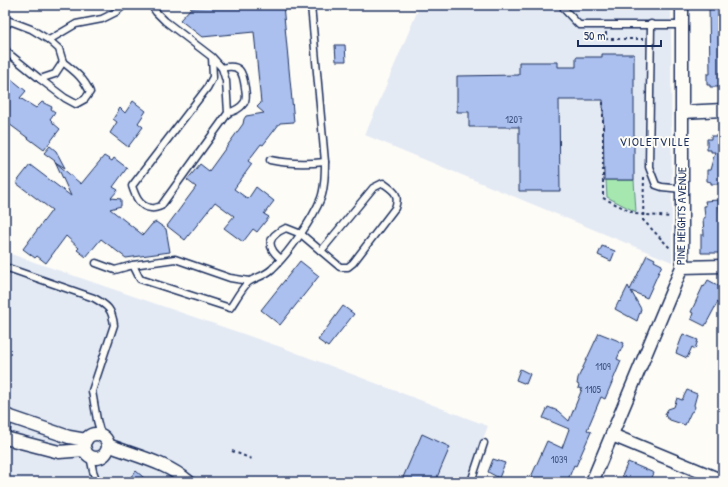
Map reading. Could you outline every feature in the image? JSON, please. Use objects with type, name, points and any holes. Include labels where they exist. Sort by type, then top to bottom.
[{"type":"street","name":"PINE HEIGHTS AVENUE","points":[[592,482],[682,267],[682,5]]},
{"type":"street","points":[[682,112],[723,110]]},
{"type":"street","points":[[682,267],[723,266]]},
{"type":"street","points":[[7,415],[69,437],[87,449],[96,458],[103,456],[106,453],[105,440]]},
{"type":"street","points":[[612,434],[723,481]]},
{"type":"street","points":[[87,449],[92,435],[164,465],[189,482]]},
{"type":"street","points":[[5,439],[59,452],[87,449]]},
{"type":"lane","points":[[49,40],[76,24],[102,19],[116,12],[124,5]]},
{"type":"lane","points":[[151,5],[165,21],[212,57],[222,68],[226,81],[228,113]]},
{"type":"lane","points":[[96,263],[115,270],[133,265],[175,259],[230,278],[249,281],[272,270],[314,214],[321,198],[325,181],[325,162],[311,5]]},
{"type":"lane","points":[[564,5],[564,9],[579,25],[682,25]]},
{"type":"lane","points":[[5,27],[10,21],[31,29],[49,40],[59,48],[63,62],[82,78],[90,92],[85,99],[76,104],[65,98],[40,79],[5,49]]},
{"type":"lane","points":[[651,24],[649,167],[656,185],[682,189]]},
{"type":"lane","points":[[212,57],[213,77],[132,186],[136,198],[142,204],[150,208],[161,206],[228,113],[239,108],[245,102],[246,95],[244,75],[234,67],[228,66],[222,68]]},
{"type":"lane","points":[[40,79],[55,74],[63,62]]},
{"type":"lane","points":[[270,160],[285,163],[305,164],[325,162]]},
{"type":"lane","points":[[281,259],[276,255],[271,247],[271,237],[276,232],[286,228],[300,234],[340,267],[348,267],[395,208],[398,201],[395,193],[383,183],[373,188],[321,251]]},
{"type":"lane","points":[[133,265],[140,279],[230,308],[249,281]]},
{"type":"lane","points":[[5,267],[94,298],[107,306],[112,314],[114,325],[92,391],[97,420],[105,440]]},
{"type":"lane","points":[[5,439],[7,415]]},
{"type":"lane","points":[[471,482],[484,443]]},
{"type":"lane","points":[[87,449],[97,482]]},
{"type":"path","points":[[603,102],[604,198],[636,214],[682,217]]},
{"type":"path","points":[[232,451],[252,459]]},
{"type":"shaded area","points":[[420,5],[671,5],[672,262],[365,135]]},
{"type":"shaded area","points":[[5,252],[281,347],[488,426],[467,482],[5,482]]},
{"type":"green space","points":[[606,180],[634,180],[636,212],[607,197]]},
{"type":"building","points":[[219,5],[283,5],[294,122],[280,123],[263,145],[261,144],[248,161],[252,164],[234,189],[248,199],[256,187],[274,201],[264,214],[269,217],[257,232],[253,229],[243,242],[224,228],[234,216],[215,202],[185,240],[167,226],[196,187],[187,180],[200,164],[209,171],[243,124],[246,116],[264,113],[257,107],[261,103],[254,32],[202,37],[180,20],[191,8]]},
{"type":"building","points":[[709,5],[723,5],[723,87],[710,87],[710,85],[707,85],[707,74],[710,74]]},
{"type":"building","points":[[335,45],[345,45],[346,61],[336,61]]},
{"type":"building","points":[[602,54],[634,54],[634,180],[604,180],[603,100],[559,100],[560,191],[519,191],[519,127],[469,127],[469,112],[457,112],[457,76],[519,75],[519,62],[558,62],[558,67],[576,67],[576,57],[602,57]]},
{"type":"building","points":[[5,74],[26,91],[20,98],[36,108],[42,102],[52,107],[51,109],[55,112],[50,119],[60,129],[44,150],[5,121]]},
{"type":"building","points":[[133,101],[146,111],[138,123],[143,127],[128,147],[110,133],[117,122],[113,119],[120,108],[125,113]]},
{"type":"building","points":[[723,135],[723,184],[711,184],[711,182],[707,181],[707,170],[710,170],[715,152],[707,150],[707,139],[711,139],[711,136]]},
{"type":"building","points":[[50,146],[56,151],[65,168],[44,153]]},
{"type":"building","points":[[104,156],[112,161],[114,158],[127,168],[113,187],[118,190],[111,198],[121,199],[121,206],[110,209],[143,235],[152,224],[156,222],[166,229],[170,252],[126,258],[101,239],[86,257],[77,250],[79,248],[66,236],[46,263],[37,256],[35,258],[23,249],[52,210],[16,183],[30,165],[71,196],[56,163],[81,184]]},
{"type":"building","points":[[718,200],[720,212],[723,212],[723,253],[701,253],[701,235],[704,235],[703,218],[705,218],[705,201]]},
{"type":"building","points":[[602,246],[615,251],[611,261],[598,255]]},
{"type":"building","points":[[647,255],[662,265],[647,298],[631,291],[641,309],[637,321],[615,309],[628,286],[630,290]]},
{"type":"building","points":[[300,261],[319,276],[280,325],[261,310]]},
{"type":"building","points":[[708,280],[723,288],[720,293],[722,294],[705,326],[691,319],[693,313],[691,312],[703,286],[704,287]]},
{"type":"building","points":[[343,306],[354,314],[328,347],[318,340]]},
{"type":"building","points":[[599,333],[624,343],[617,359],[621,361],[605,399],[601,397],[587,430],[591,432],[567,482],[542,482],[531,477],[547,441],[562,448],[569,429],[543,418],[548,407],[558,411],[569,421],[582,389],[578,388],[578,378]]},
{"type":"building","points":[[683,334],[698,340],[695,349],[692,347],[687,358],[676,353]]},
{"type":"building","points":[[520,369],[530,374],[526,384],[516,380]]},
{"type":"building","points":[[687,390],[697,394],[694,405],[695,407],[685,425],[670,420],[665,414],[668,409],[674,407],[677,398],[682,400]]},
{"type":"building","points":[[422,434],[450,447],[435,482],[401,482]]},
{"type":"building","points":[[493,459],[505,463],[499,478],[488,472]]},
{"type":"building","points":[[628,462],[654,473],[650,482],[637,482],[622,476]]},
{"type":"building","points":[[136,471],[149,482],[126,482]]},
{"type":"district","name":"VIOLETVILLE","points":[[655,141]]}]
